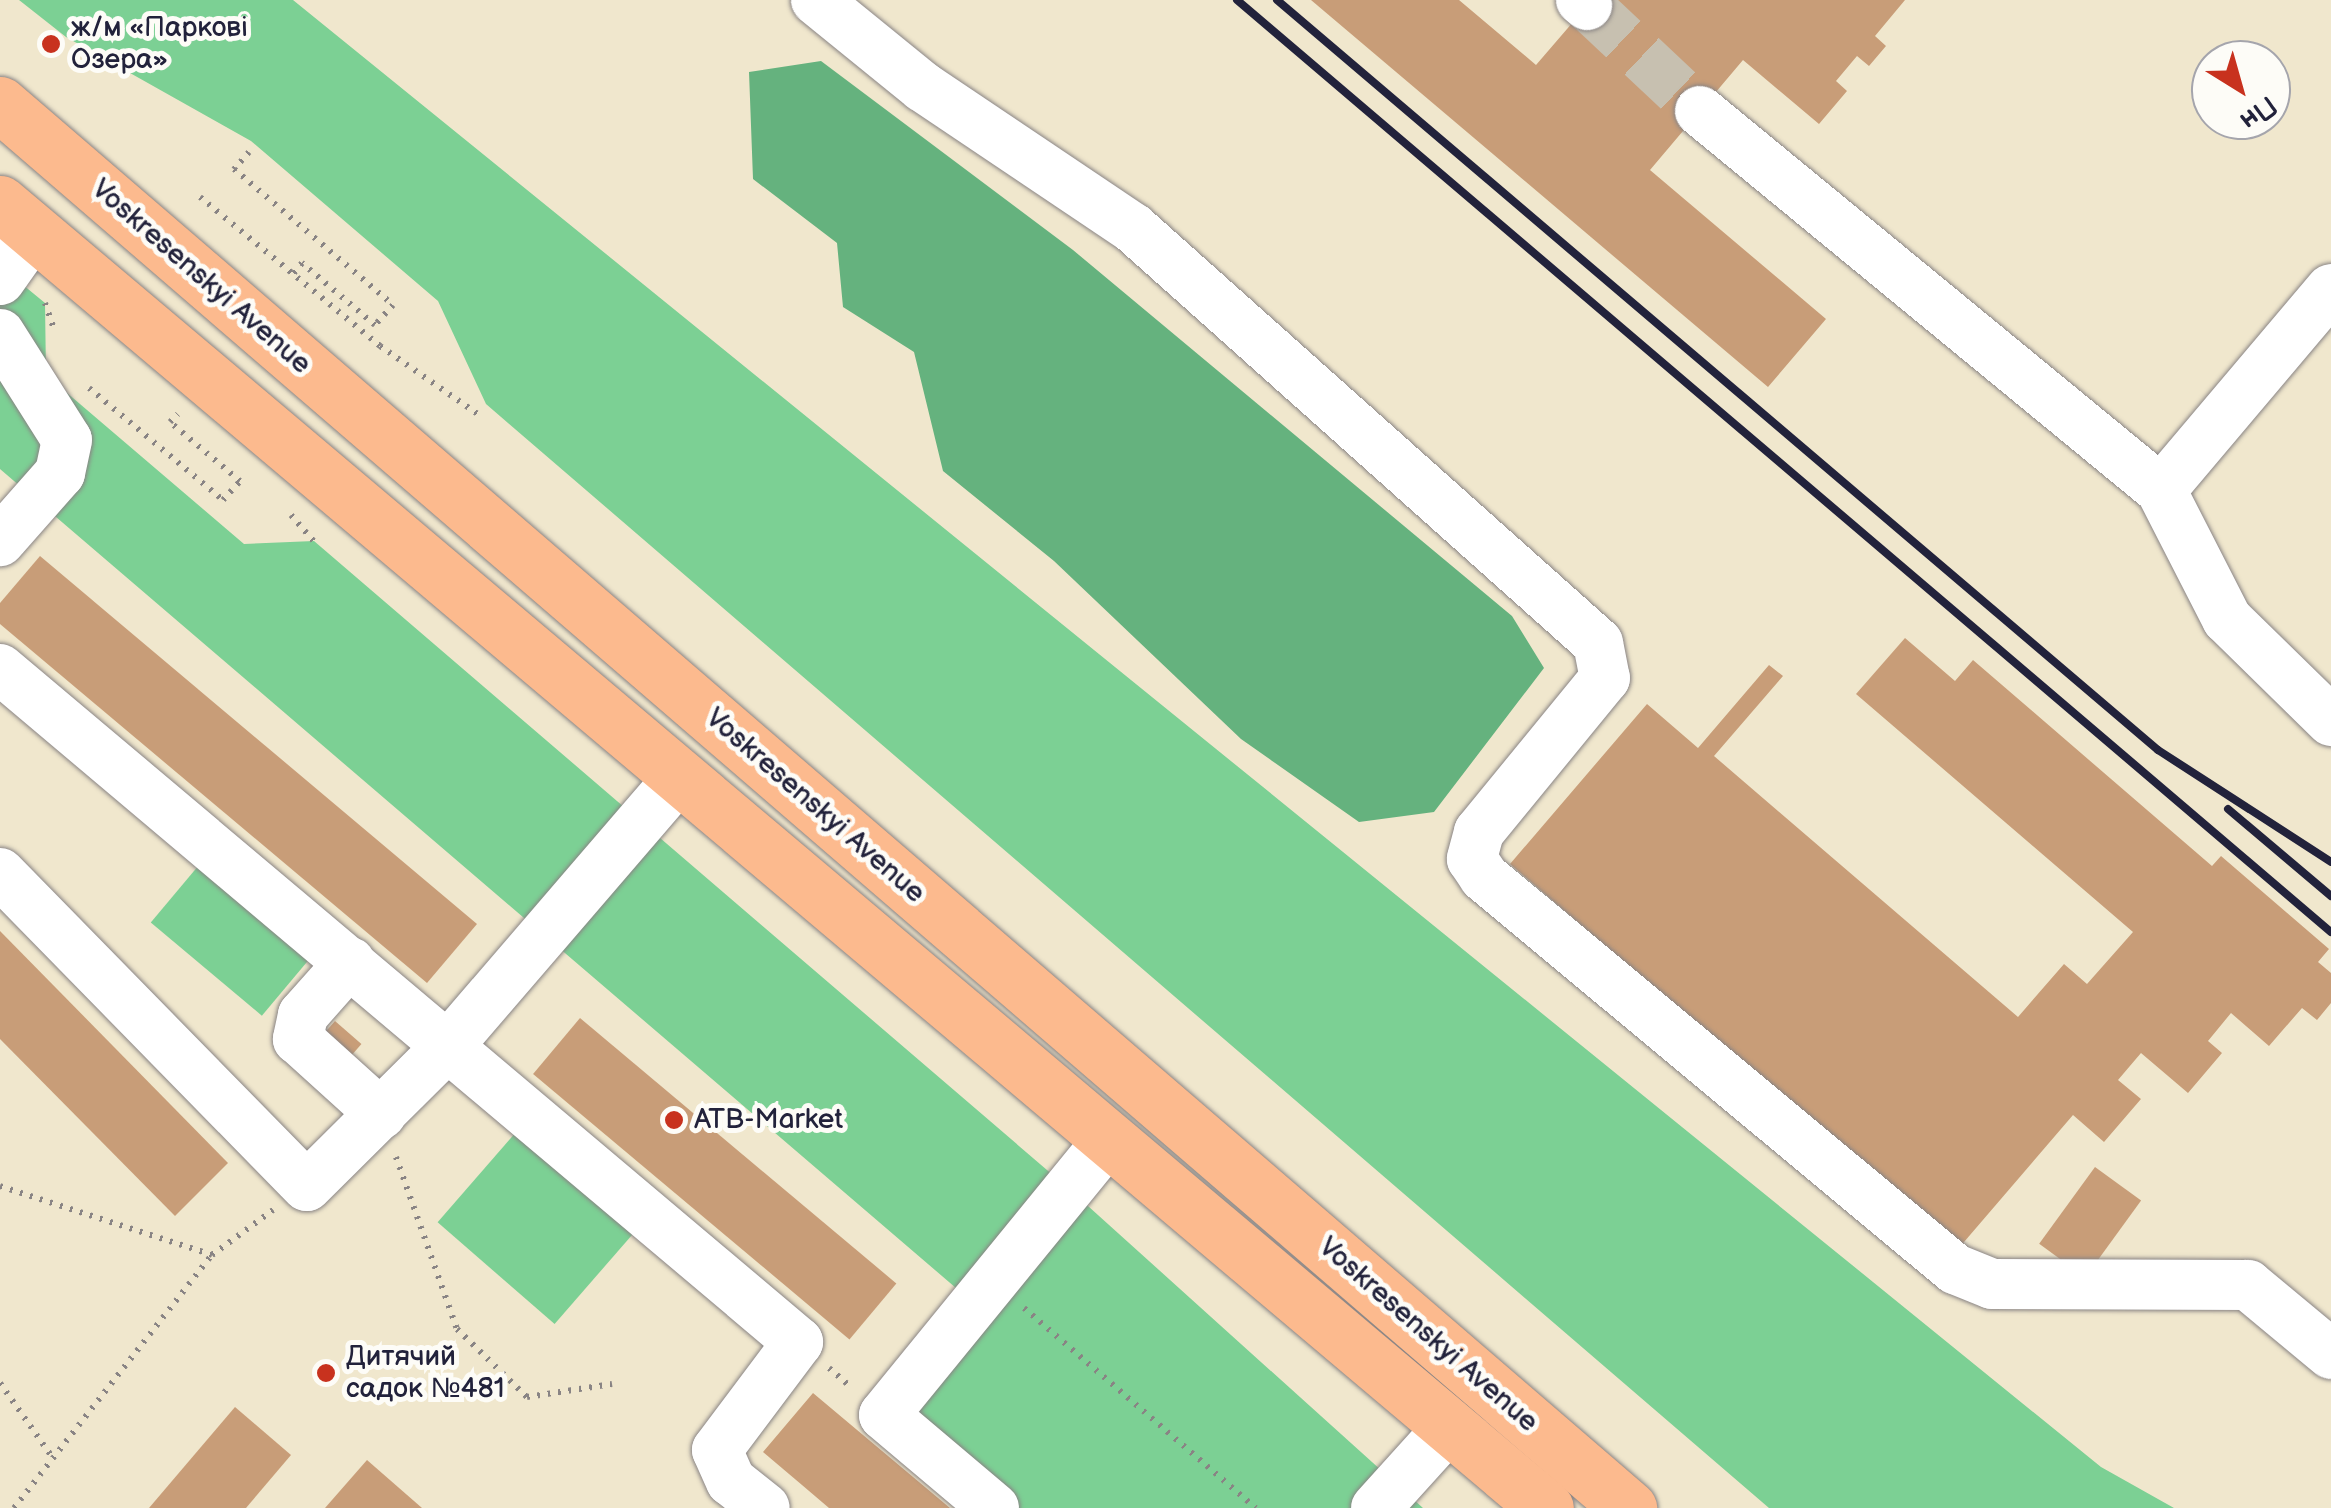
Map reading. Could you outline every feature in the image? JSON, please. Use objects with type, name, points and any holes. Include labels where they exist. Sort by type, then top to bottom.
[{"type":"main road","name":"Voskresenskyi Avenue","points":[[0,104],[1629,1508]]},
{"type":"main road","name":"Voskresenskyi Avenue","points":[[17,217],[1546,1508]]},
{"type":"lane","points":[[816,0],[922,87],[1133,228],[1598,643],[1604,678],[1479,832],[1472,859],[1484,876],[1954,1269],[1992,1284],[2248,1285],[2331,1354]]},
{"type":"lane","points":[[1700,111],[2160,490],[2227,619],[2331,721]]},
{"type":"lane","points":[[0,280],[17,217]]},
{"type":"lane","points":[[2160,490],[2331,290]]},
{"type":"lane","points":[[0,334],[67,440],[60,474],[0,541]]},
{"type":"lane","points":[[0,669],[798,1342],[716,1450],[731,1481],[765,1508]]},
{"type":"lane","points":[[0,872],[307,1186],[450,1046],[679,778]]},
{"type":"lane","points":[[350,962],[303,1015],[298,1039],[381,1114]]},
{"type":"lane","points":[[994,1508],[884,1415],[1109,1139]]},
{"type":"lane","points":[[1376,1508],[1450,1426]]},
{"type":"path","points":[[248,152],[234,169],[393,305],[376,325],[302,263],[293,274]]},
{"type":"path","points":[[200,196],[293,274],[478,414]]},
{"type":"path","points":[[44,304],[62,353]]},
{"type":"path","points":[[82,382],[224,500],[240,481],[170,422],[182,409]]},
{"type":"path","points":[[381,1114],[458,1329],[527,1397],[612,1384]]},
{"type":"path","points":[[0,1186],[212,1255]]},
{"type":"path","points":[[14,1508],[212,1255],[307,1186]]},
{"type":"path","points":[[993,1282],[1256,1508]]},
{"type":"path","points":[[798,1342],[884,1415]]},
{"type":"path","points":[[0,1383],[53,1458]]},
{"type":"green space","points":[[19,0],[293,0],[2101,1467],[2174,1508],[1769,1508],[486,404],[438,301],[251,141],[66,37]]},
{"type":"green space","points":[[821,61],[1073,250],[1512,616],[1544,668],[1434,812],[1359,822],[1241,739],[1054,561],[943,471],[914,352],[843,307],[837,243],[753,179],[749,72]]},
{"type":"green space","points":[[0,266],[45,303],[46,375],[244,544],[314,541],[1068,1188],[1423,1508],[977,1508],[885,1429],[984,1312],[0,469]]},
{"type":"green space","points":[[199,865],[310,958],[262,1016],[151,922]]},
{"type":"green space","points":[[517,1131],[634,1233],[555,1324],[438,1222]]},
{"type":"building","points":[[1311,0],[1459,0],[1536,65],[1592,0],[1905,0],[1875,36],[1886,46],[1869,66],[1857,56],[1836,81],[1847,91],[1819,124],[1743,60],[1650,170],[1826,319],[1768,387]]},
{"type":"building","points":[[40,556],[477,924],[427,983],[0,624],[0,603]]},
{"type":"building","points":[[1905,638],[1955,681],[1973,660],[2212,866],[2221,856],[2329,949],[2318,962],[2331,973],[2331,1003],[2317,1020],[2302,1008],[2269,1046],[2231,1013],[2208,1041],[2222,1053],[2188,1093],[2141,1053],[2118,1080],[2141,1099],[2104,1142],[2073,1115],[1958,1249],[1510,864],[1647,704],[1698,748],[1769,665],[1783,676],[1714,756],[2018,1017],[2064,964],[2087,984],[2133,932],[1856,694]]},
{"type":"building","points":[[0,931],[228,1163],[175,1216],[0,1039]]},
{"type":"building","points":[[580,1018],[896,1283],[849,1339],[533,1074]]},
{"type":"building","points":[[335,1021],[361,1044],[345,1063],[319,1040]]},
{"type":"building","points":[[2095,1167],[2141,1201],[2085,1277],[2039,1244]]},
{"type":"building","points":[[813,1393],[950,1508],[829,1508],[763,1452]]},
{"type":"building","points":[[235,1407],[291,1455],[246,1508],[149,1508]]},
{"type":"building","points":[[367,1460],[422,1508],[325,1508]]},
{"type":"tunnel","points":[[1587,5],[1700,111]]},
{"type":"railway","points":[[1237,0],[2331,932]]},
{"type":"railway","points":[[1277,0],[2158,750],[2331,862]]},
{"type":"railway","points":[[2228,809],[2331,896]]},
{"type":"place","name":"ж/м «Паркові Озера»","points":[[51,44]]},
{"type":"place","name":"ATB-Market","points":[[674,1120]]},
{"type":"place","name":"Дитячий садок №481","points":[[326,1373]]}]
